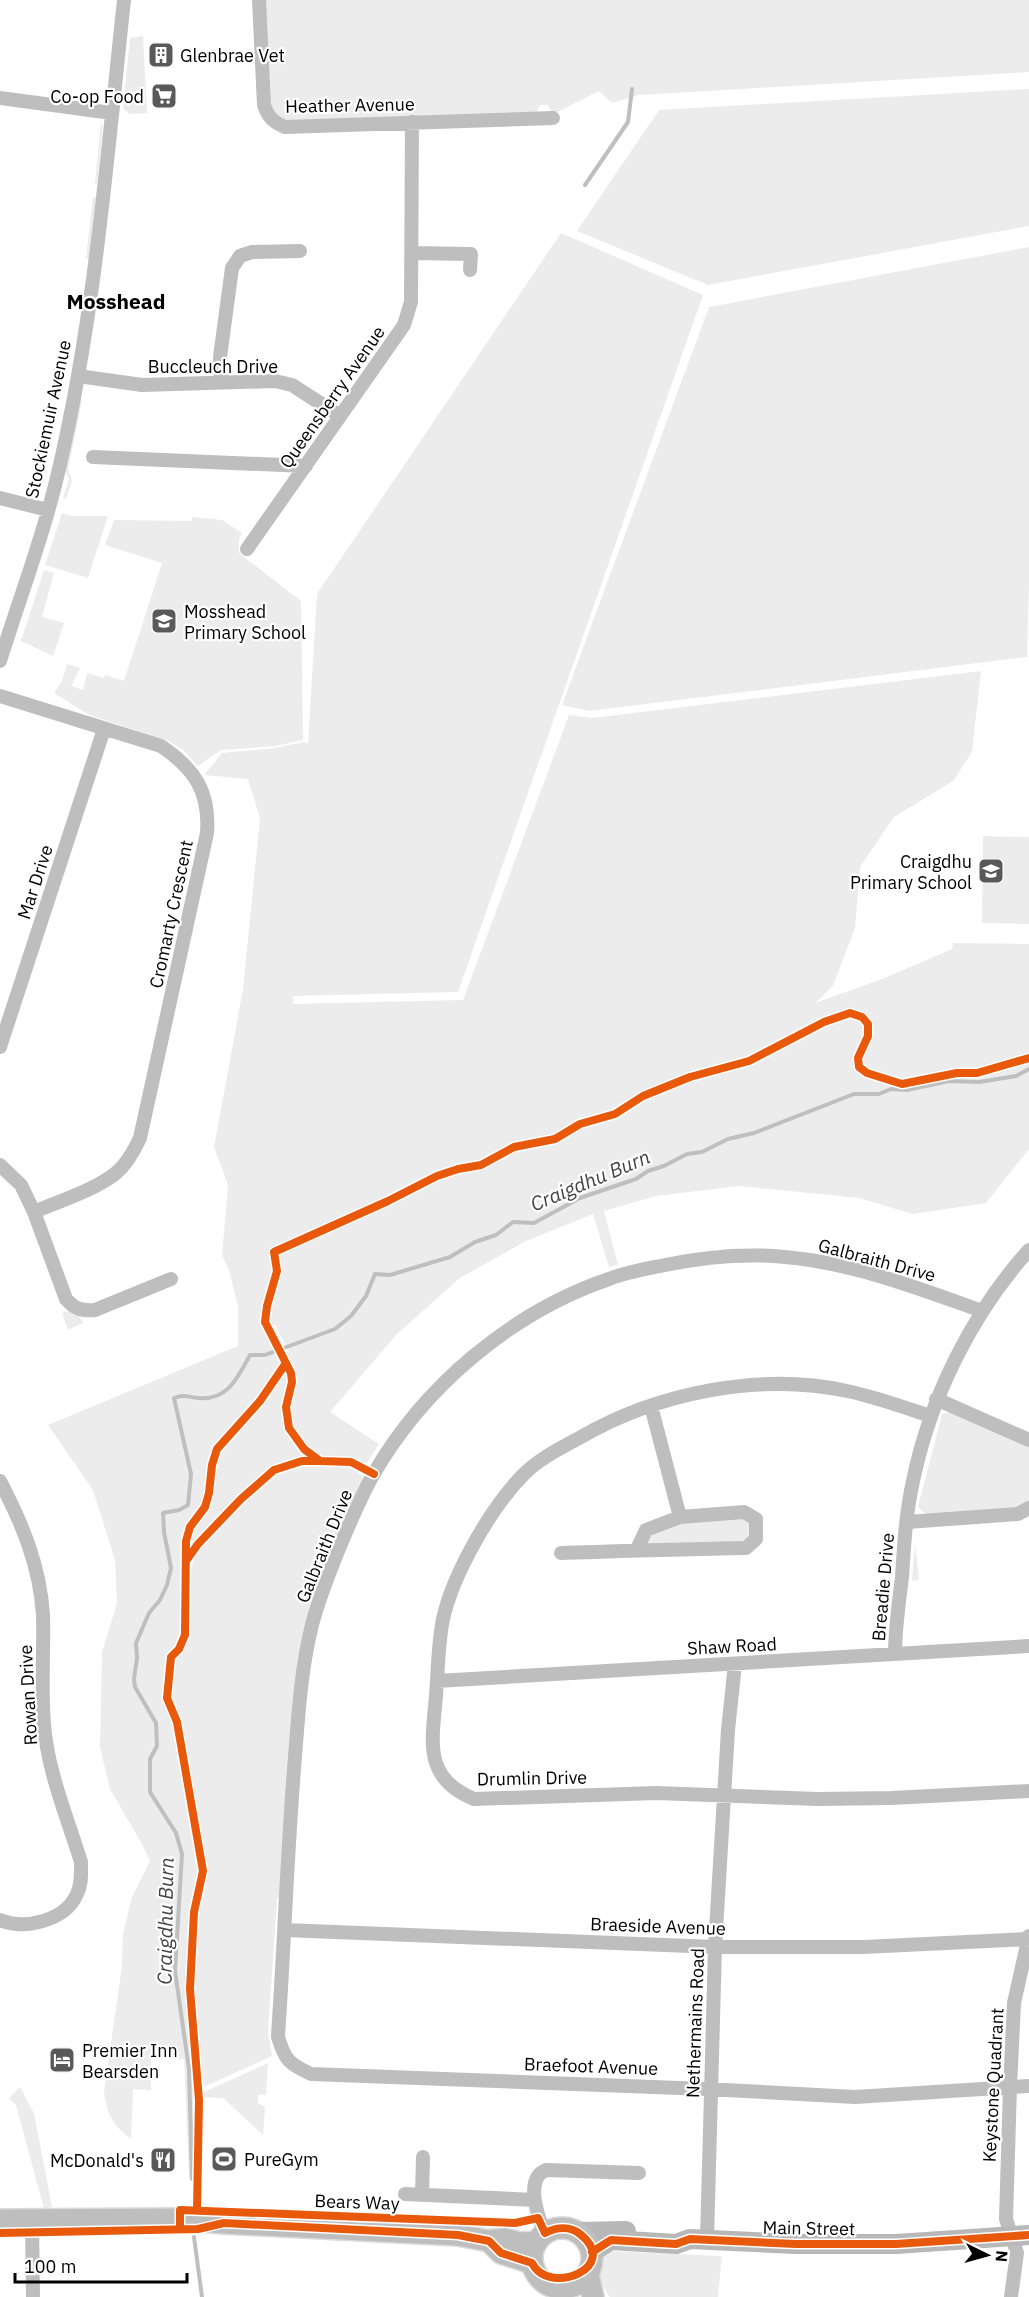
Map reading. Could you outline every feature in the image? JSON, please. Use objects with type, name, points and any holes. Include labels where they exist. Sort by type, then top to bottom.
[{"type":"main road","points":[[0,2220],[187,2219],[224,2223],[458,2235],[489,2241],[506,2239],[520,2243],[541,2237],[558,2228],[578,2232],[587,2241],[592,2252],[588,2274],[592,2297]]},
{"type":"main road","name":"Main Street","points":[[578,2232],[611,2230],[677,2232],[699,2239],[796,2244],[896,2244],[1020,2236]]},
{"type":"main road","points":[[541,2237],[532,2256],[532,2263],[537,2275],[546,2284],[556,2288],[571,2287],[578,2284],[588,2274]]},
{"type":"main road","name":"Main Street","points":[[592,2252],[611,2240],[676,2244],[699,2239]]},
{"type":"main road","points":[[489,2241],[501,2253],[532,2263]]},
{"type":"main road","points":[[571,2287],[592,2297]]},
{"type":"street","name":"Stockiemuir Avenue","points":[[0,661],[48,510],[78,376],[95,269],[124,0]]},
{"type":"street","name":"Heather Avenue","points":[[259,0],[264,105],[274,123],[285,128],[553,118]]},
{"type":"street","points":[[0,98],[112,113]]},
{"type":"street","name":"Queensberry Avenue","points":[[247,549],[404,325],[411,303],[412,122]]},
{"type":"street","points":[[221,382],[220,357],[232,268],[240,256],[252,252],[300,251]]},
{"type":"street","points":[[412,253],[471,254],[470,270]]},
{"type":"street","name":"Buccleuch Drive","points":[[78,376],[142,385],[275,381],[292,385],[340,416]]},
{"type":"street","points":[[93,457],[306,466]]},
{"type":"street","points":[[0,498],[48,510]]},
{"type":"street","name":"Cromarty Crescent","points":[[0,696],[161,746],[178,757],[192,773],[202,789],[208,814],[207,833],[140,1138],[132,1155],[118,1172],[106,1181],[34,1212]]},
{"type":"street","name":"Mar Drive","points":[[0,1047],[104,729]]},
{"type":"street","points":[[0,1165],[21,1185],[34,1212],[66,1299],[73,1307],[82,1311],[95,1310],[171,1279]]},
{"type":"street","name":"Breadie Drive","points":[[895,1654],[912,1483],[930,1416],[936,1399],[982,1311],[1029,1250]]},
{"type":"street","name":"Galbraith Drive","points":[[285,1930],[300,1692],[311,1628],[329,1573],[353,1515],[374,1474],[425,1403],[477,1353],[536,1313],[607,1279],[672,1264],[720,1257],[749,1255],[814,1260],[899,1282],[982,1311]]},
{"type":"street","name":"Drumlin Drive","points":[[930,1416],[845,1391],[767,1384],[700,1392],[627,1414],[541,1460],[524,1474],[500,1502],[471,1549],[450,1598],[440,1641],[433,1759],[449,1785],[474,1798],[656,1793],[818,1799],[1029,1791]]},
{"type":"street","points":[[936,1399],[1029,1440]]},
{"type":"street","points":[[651,1406],[680,1517]]},
{"type":"street","name":"Rowan Drive","points":[[0,1481],[27,1535],[39,1586],[43,1613],[44,1725],[50,1765],[81,1862],[82,1878],[77,1895],[65,1910],[48,1919],[30,1924],[10,1924],[0,1920]]},
{"type":"street","name":"Breadie Drive","points":[[907,1522],[1018,1514],[1029,1508]]},
{"type":"street","points":[[561,1553],[636,1551],[746,1548],[756,1539],[756,1519],[744,1512],[680,1517],[646,1530],[636,1551]]},
{"type":"street","name":"Shaw Road","points":[[437,1681],[1029,1646]]},
{"type":"street","name":"Nethermains Road","points":[[699,2239],[711,2090],[724,1795],[735,1664]]},
{"type":"street","name":"Braeside Avenue","points":[[285,1930],[716,1947],[864,1947],[1029,1938]]},
{"type":"street","name":"Braefoot Avenue","points":[[285,1930],[278,2037],[283,2053],[292,2066],[311,2074],[855,2097],[1029,2086]]},
{"type":"street","name":"Keystone Quadrant","points":[[1011,2297],[1020,2236],[1006,2219],[1014,2003],[1029,1938]]},
{"type":"street","points":[[422,2194],[423,2157]]},
{"type":"street","points":[[541,2237],[535,2208],[536,2178],[539,2173],[546,2170],[639,2173]]},
{"type":"street","points":[[405,2194],[535,2200]]},
{"type":"street","points":[[32,2220],[33,2297]]},
{"type":"shaded area","points":[[263,0],[1029,0],[1029,72],[639,95],[612,103],[599,91],[557,112],[551,111],[548,105],[540,105],[537,112],[286,122],[271,112]]},
{"type":"shaded area","points":[[143,36],[147,113],[129,114],[123,108],[130,38]]},
{"type":"shaded area","points":[[1029,89],[1029,226],[708,285],[577,231],[659,110]]},
{"type":"shaded area","points":[[101,122],[103,127],[97,184],[95,184]]},
{"type":"shaded area","points":[[93,197],[96,198],[89,259],[86,258]]},
{"type":"shaded area","points":[[561,233],[703,295],[458,992],[293,996],[293,1004],[463,1000],[569,715],[592,718],[981,671],[972,752],[953,781],[894,817],[860,867],[855,928],[833,986],[815,1003],[882,979],[952,949],[953,943],[1029,944],[1029,1149],[986,1203],[913,1214],[859,1198],[739,1186],[656,1196],[604,1211],[618,1265],[609,1267],[593,1214],[526,1241],[460,1278],[397,1334],[330,1412],[379,1444],[364,1468],[349,1461],[325,1460],[303,1447],[298,1441],[288,1415],[294,1382],[283,1354],[289,1352],[275,1325],[265,1325],[283,1362],[266,1389],[215,1448],[210,1464],[206,1498],[185,1534],[182,1630],[186,1644],[190,1627],[190,1582],[193,1562],[220,1527],[250,1497],[277,1474],[293,1467],[345,1467],[351,1468],[366,1478],[314,1600],[278,2053],[276,2054],[271,2032],[280,1897],[277,1898],[268,2032],[272,2056],[197,2090],[196,2178],[189,2178],[184,2059],[151,2057],[151,2090],[133,2089],[131,2139],[119,2129],[112,2119],[104,2093],[122,1966],[123,1934],[132,1897],[150,1861],[110,1789],[100,1747],[102,1652],[117,1603],[115,1560],[93,1490],[48,1425],[238,1346],[238,1306],[228,1267],[222,1256],[228,1185],[214,1147],[243,989],[260,818],[248,779],[204,775],[222,753],[275,748],[304,742],[308,744],[317,594]]},
{"type":"shaded area","points":[[1029,247],[1027,657],[589,711],[562,705],[709,307]]},
{"type":"shaded area","points":[[80,400],[82,401],[68,470],[72,480],[66,499],[63,498],[69,479],[65,470]]},
{"type":"shaded area","points":[[62,513],[71,516],[108,516],[88,578],[45,565]]},
{"type":"shaded area","name":"Mosshead Primary School","points":[[192,517],[222,520],[242,533],[239,539],[239,553],[301,601],[303,740],[275,746],[221,750],[198,766],[183,750],[169,741],[89,715],[54,693],[62,681],[67,664],[80,668],[71,686],[83,690],[87,673],[104,678],[105,675],[124,681],[162,563],[105,545],[114,520],[191,521]]},
{"type":"shaded area","points":[[44,570],[54,573],[42,617],[64,623],[53,656],[21,641]]},
{"type":"shaded area","points":[[983,836],[1029,837],[1029,924],[982,923]]},
{"type":"shaded area","points":[[71,1310],[78,1314],[83,1323],[68,1330],[62,1313]]},
{"type":"shaded area","points":[[285,1366],[290,1382],[285,1408],[287,1426],[302,1448],[317,1460],[296,1461],[272,1470],[242,1496],[188,1554],[189,1535],[210,1499],[216,1454],[258,1408]]},
{"type":"shaded area","points":[[951,1412],[1029,1446],[1029,1501],[1025,1506],[1019,1509],[927,1516],[918,1507],[942,1414]]},
{"type":"shaded area","points":[[743,1516],[754,1525],[747,1542],[648,1544],[648,1536],[680,1524]]},
{"type":"shaded area","points":[[915,1543],[919,1580],[912,1581]]},
{"type":"shaded area","points":[[268,2063],[266,2095],[258,2095],[258,2103],[265,2107],[263,2135],[223,2098],[202,2097],[202,2093]]},
{"type":"shaded area","points":[[20,2087],[34,2113],[52,2207],[44,2209],[16,2105],[9,2098]]},
{"type":"shaded area","points":[[478,2224],[518,2225],[520,2233],[510,2236]]},
{"type":"shaded area","points":[[610,2251],[722,2256],[718,2297],[610,2297],[603,2287],[599,2272],[603,2255]]},
{"type":"waterway","points":[[585,185],[628,122],[632,89]]},
{"type":"waterway","name":"Craigdhu Burn","points":[[192,2179],[189,2069],[175,1971],[182,1854],[176,1833],[150,1792],[150,1759],[157,1746],[156,1723],[135,1687],[134,1679],[137,1658],[136,1643],[149,1613],[160,1600],[171,1568],[163,1513],[179,1510],[188,1505],[191,1474],[174,1398],[217,1396],[231,1386],[250,1355],[265,1355],[335,1329],[351,1316],[366,1296],[375,1274],[390,1275],[450,1257],[475,1242],[496,1235],[513,1222],[534,1223],[580,1198],[636,1179],[648,1171],[664,1166],[687,1154],[702,1152],[728,1139],[754,1133],[854,1094],[879,1094],[891,1089],[907,1090],[949,1081],[979,1082],[1016,1076],[1029,1069]]},
{"type":"waterway","name":"Craigdhu Burn","points":[[194,2237],[202,2297]]},
{"type":"cycle path","points":[[374,1474],[351,1462],[320,1461],[304,1449],[289,1428],[286,1407],[292,1382],[291,1373],[265,1322],[277,1271],[274,1252],[388,1201],[437,1176],[481,1165],[514,1147],[555,1139],[580,1124],[615,1114],[643,1096],[690,1077],[749,1061],[824,1022],[850,1013],[862,1017],[868,1024],[868,1036],[858,1058],[859,1067],[867,1073],[902,1084],[957,1073],[977,1073],[1029,1058]]},
{"type":"cycle path","points":[[197,2210],[199,2100],[190,1989],[194,1912],[203,1871],[177,1722],[167,1698],[171,1657],[179,1649],[185,1635],[186,1541],[190,1527],[205,1507],[217,1449],[260,1401],[286,1363]]},
{"type":"cycle path","points":[[186,1561],[198,1544],[241,1499],[274,1470],[302,1461],[320,1461]]},
{"type":"cycle path","name":"Bears Way","points":[[0,2233],[198,2229],[224,2223],[458,2235],[489,2241],[501,2253],[532,2263],[541,2273],[553,2277],[578,2274],[588,2267],[593,2257],[591,2246],[580,2234],[563,2228],[545,2233],[538,2218],[515,2223],[180,2210],[180,2229]]},
{"type":"cycle path","points":[[592,2252],[611,2240],[676,2244],[690,2239],[796,2244],[896,2244],[1029,2235]]},
{"type":"place","name":"Glenbrae Vet","points":[[161,55]]},
{"type":"place","name":"Co-op Food","points":[[164,96]]},
{"type":"place","name":"Mosshead Primary School","points":[[164,621]]},
{"type":"place","name":"Craigdhu Primary School","points":[[991,871]]},
{"type":"place","name":"Premier Inn Bearsden","points":[[62,2060]]},
{"type":"place","name":"PureGym","points":[[224,2159]]},
{"type":"place","name":"McDonald's","points":[[163,2160]]},
{"type":"district","name":"Mosshead","points":[[116,301]]}]
